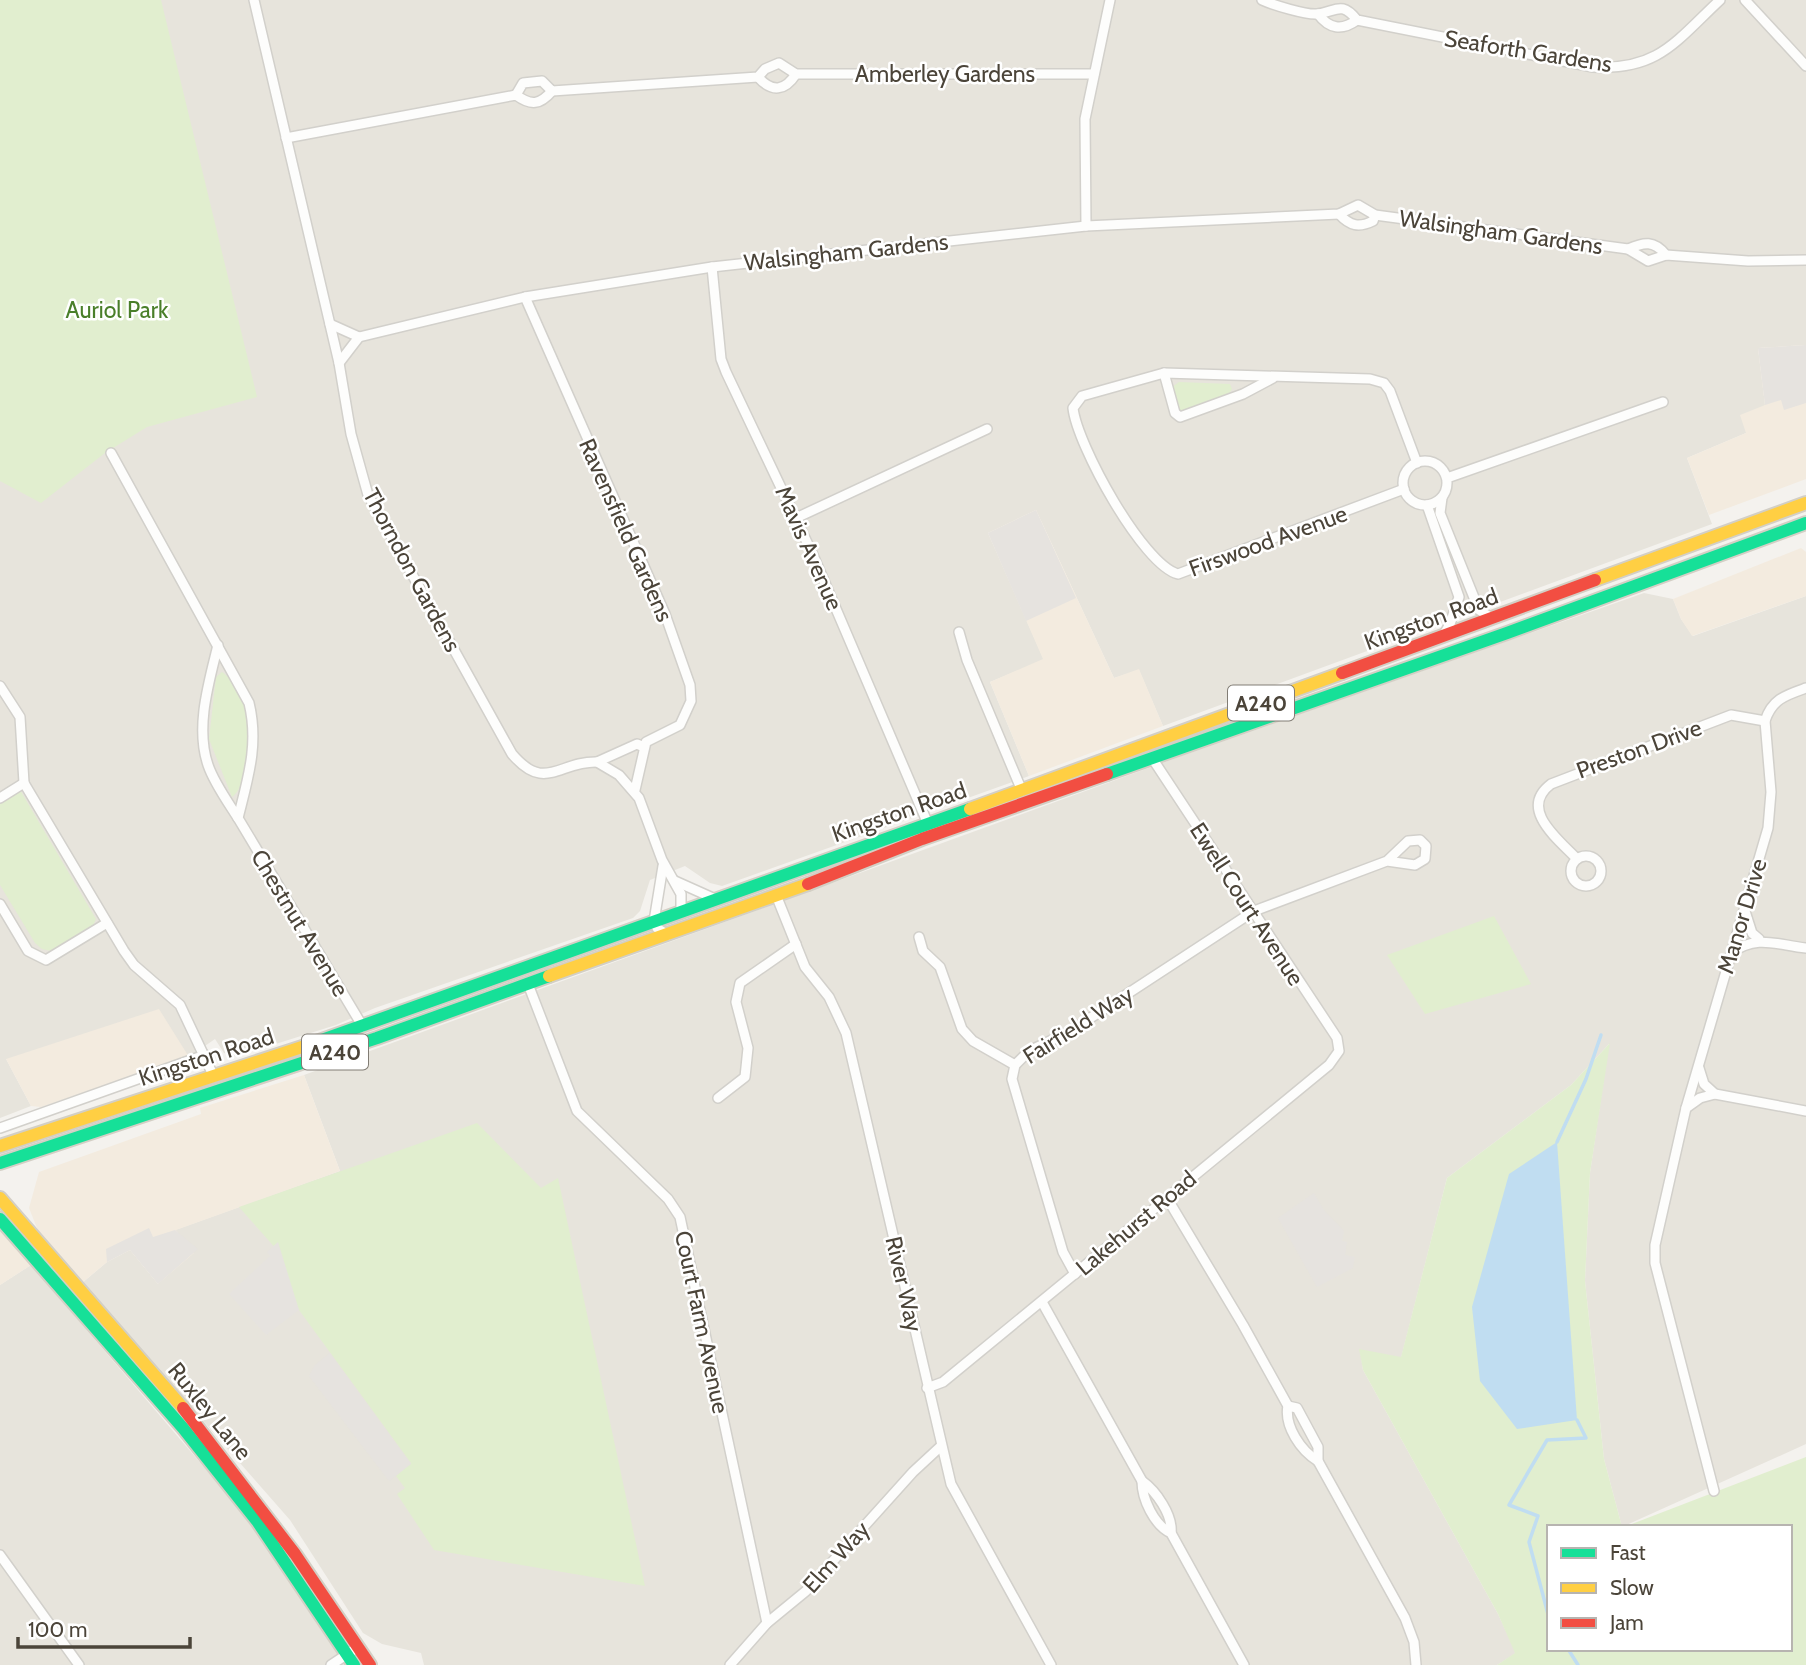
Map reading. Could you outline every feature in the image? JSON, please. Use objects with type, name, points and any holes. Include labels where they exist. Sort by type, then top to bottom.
[{"type":"main road","name":"Kingston Road","points":[[0,1146],[363,1027],[714,899],[1022,791],[1806,502]]},
{"type":"main road","name":"Kingston Road","points":[[0,1163],[364,1043],[673,933],[922,839],[1806,523]]},
{"type":"main road","name":"Ruxley Lane","points":[[0,1198],[184,1410],[263,1511],[353,1655]]},
{"type":"main road","name":"Ruxley Lane","points":[[2,1223],[183,1429],[257,1521],[353,1655],[370,1665]]},
{"type":"street","name":"Thorndon Gardens","points":[[254,0],[339,363],[351,434],[368,495],[512,754],[523,767],[538,774],[555,774],[597,762]]},
{"type":"street","points":[[1086,226],[1084,143],[1094,74],[1110,0]]},
{"type":"street","name":"Seaforth Gardens","points":[[1262,0],[1318,14],[1340,8],[1350,11],[1357,20],[1593,67],[1614,68],[1652,60],[1720,0]]},
{"type":"street","points":[[1745,0],[1806,66]]},
{"type":"street","name":"Seaforth Gardens","points":[[1318,14],[1325,23],[1336,28],[1347,27],[1357,20]]},
{"type":"street","name":"Amberley Gardens","points":[[516,95],[523,83],[532,81],[542,81],[552,90],[758,76],[765,69],[779,63],[796,74],[1094,74]]},
{"type":"street","name":"Amberley Gardens","points":[[758,76],[766,86],[780,89],[788,85],[796,74]]},
{"type":"street","name":"Amberley Gardens","points":[[286,138],[516,95],[527,103],[536,103],[544,100],[552,90]]},
{"type":"street","name":"Walsingham Gardens","points":[[359,337],[525,297],[712,267],[1086,226],[1339,214],[1358,205],[1375,215],[1628,249],[1650,243],[1659,246],[1666,255]]},
{"type":"street","name":"Walsingham Gardens","points":[[1339,214],[1351,225],[1360,226],[1373,222],[1375,215]]},
{"type":"street","name":"Walsingham Gardens","points":[[1628,249],[1648,261],[1666,255],[1748,261],[1806,260]]},
{"type":"street","name":"Mavis Avenue","points":[[712,267],[721,359],[796,518],[928,824]]},
{"type":"street","name":"Ravensfield Gardens","points":[[525,297],[664,614],[690,685],[691,701],[685,718],[674,729],[650,739],[644,747],[637,744],[597,762]]},
{"type":"street","points":[[330,324],[359,337],[339,363]]},
{"type":"street","name":"Firswood Avenue","points":[[1164,373],[1175,413],[1180,417],[1243,394],[1273,378]]},
{"type":"street","name":"Firswood Avenue","points":[[1404,489],[1190,571],[1178,574],[1168,572],[1147,549],[1094,467],[1073,408],[1082,396],[1164,373],[1370,379],[1384,383],[1390,391],[1418,463]]},
{"type":"street","points":[[1447,478],[1663,402]]},
{"type":"street","points":[[796,518],[987,429]]},
{"type":"street","points":[[111,453],[249,703],[255,728],[255,750],[238,818]]},
{"type":"street","points":[[1442,498],[1427,505],[1410,499],[1404,489],[1404,476],[1418,463],[1432,462],[1444,471],[1447,478],[1440,513],[1479,610],[1493,618]]},
{"type":"street","points":[[1427,505],[1459,597],[1450,624],[1442,637]]},
{"type":"street","points":[[959,632],[967,660],[1022,791]]},
{"type":"street","name":"Chestnut Avenue","points":[[218,645],[208,685],[202,735],[208,766],[363,1027]]},
{"type":"street","points":[[0,686],[20,717],[24,783],[134,965],[180,1005],[214,1077]]},
{"type":"street","points":[[1765,720],[1779,697],[1806,688]]},
{"type":"street","name":"Preston Drive","points":[[1577,859],[1542,822],[1538,813],[1540,796],[1551,784],[1560,778],[1731,715],[1765,720]]},
{"type":"street","name":"Manor Drive","points":[[1714,1491],[1655,1263],[1655,1245],[1686,1108],[1771,811],[1765,720]]},
{"type":"street","points":[[635,790],[644,747]]},
{"type":"street","name":"Ewell Court Avenue","points":[[1152,758],[1337,1038],[1339,1051]]},
{"type":"street","points":[[597,762],[635,790],[662,860],[676,882],[682,898],[681,911],[673,933],[657,928],[654,921],[661,886],[662,860]]},
{"type":"street","points":[[0,798],[24,783]]},
{"type":"street","name":"Fairfield Way","points":[[1075,1274],[1063,1252],[1012,1079],[1015,1065],[1029,1051],[1069,1032],[1254,911],[1387,861]]},
{"type":"street","points":[[661,886],[665,882],[676,882],[714,899]]},
{"type":"street","name":"River Way","points":[[776,895],[805,967],[828,997],[846,1033],[940,1447],[956,1493],[1051,1665]]},
{"type":"street","points":[[0,904],[28,951],[46,960],[107,923]]},
{"type":"street","points":[[1745,909],[1752,933],[1759,939]]},
{"type":"street","points":[[919,937],[923,951],[940,967],[962,1029],[973,1041],[1015,1065]]},
{"type":"street","points":[[1731,953],[1744,943],[1759,939],[1806,948]]},
{"type":"street","points":[[718,1098],[745,1077],[748,1048],[736,1002],[740,983],[796,944]]},
{"type":"street","name":"Court Farm Avenue","points":[[528,984],[577,1111],[668,1199],[680,1217],[767,1623]]},
{"type":"street","name":"Lakehurst Road","points":[[927,1388],[943,1381],[1042,1302],[1329,1065],[1339,1051]]},
{"type":"street","points":[[0,1128],[205,1055]]},
{"type":"street","points":[[1698,1066],[1704,1084],[1715,1094]]},
{"type":"street","points":[[1686,1108],[1700,1098],[1715,1094],[1806,1111]]},
{"type":"street","points":[[1167,1198],[1288,1406],[1286,1418],[1306,1454],[1318,1461]]},
{"type":"street","points":[[1042,1302],[1142,1481],[1142,1493],[1162,1528],[1171,1533],[1244,1665]]},
{"type":"street","points":[[1288,1406],[1297,1408],[1318,1447],[1318,1461],[1405,1618],[1417,1663]]},
{"type":"street","name":"Elm Way","points":[[730,1665],[767,1623],[806,1591],[913,1472],[940,1447]]},
{"type":"street","points":[[0,1555],[79,1665]]},
{"type":"street","points":[[331,1665],[353,1655]]},
{"type":"shaded area","points":[[0,0],[1806,0],[1806,345],[1758,348],[1765,405],[1746,433],[1687,458],[1712,524],[1163,726],[1139,670],[1114,678],[1036,510],[988,533],[1044,660],[990,682],[1029,776],[722,886],[710,883],[685,866],[650,880],[640,911],[633,918],[375,1008],[336,1025],[237,1056],[224,1053],[215,1039],[189,1057],[6,1059],[31,1106],[0,1118]]},
{"type":"shaded area","points":[[1806,345],[1806,479],[1709,515],[1687,458],[1746,433],[1740,415],[1765,405],[1758,348]]},
{"type":"shaded area","points":[[1806,345],[1806,403],[1784,410],[1781,400],[1765,405],[1758,348]]},
{"type":"shaded area","points":[[1036,510],[1114,678],[1139,669],[1163,726],[1029,776],[990,682],[1043,659],[988,533]]},
{"type":"shaded area","points":[[1036,510],[1076,598],[1026,621],[988,533]]},
{"type":"shaded area","points":[[1801,548],[1806,552],[1806,596],[1692,636],[1673,599]]},
{"type":"shaded area","points":[[1644,593],[1673,599],[1681,619],[1693,636],[1806,596],[1806,1444],[1621,1525],[1604,1459],[1585,1281],[1590,1173],[1609,1044],[1571,1085],[1447,1178],[1401,1358],[1360,1350],[1363,1370],[1498,1614],[1516,1653],[1497,1665],[424,1665],[421,1653],[382,1644],[363,1633],[290,1520],[82,1283],[107,1262],[130,1250],[158,1284],[175,1230],[340,1171],[304,1075],[1176,758]]},
{"type":"shaded area","points":[[159,1009],[189,1057],[41,1107],[31,1106],[6,1059]]},
{"type":"shaded area","points":[[304,1075],[340,1171],[176,1230],[194,1253],[158,1284],[130,1250],[107,1262],[82,1283],[39,1233],[29,1208],[39,1172],[201,1114],[200,1108]]},
{"type":"shaded area","points":[[1314,1193],[1323,1209],[1344,1231],[1342,1241],[1347,1242],[1345,1255],[1355,1257],[1353,1268],[1317,1287],[1278,1218]]},
{"type":"shaded area","points":[[149,1228],[153,1237],[175,1230],[198,1249],[158,1284],[130,1250],[107,1262],[106,1249]]},
{"type":"shaded area","points":[[0,1231],[31,1265],[0,1285]]},
{"type":"shaded area","points":[[278,1242],[299,1310],[266,1335],[229,1294],[270,1256],[267,1252]]},
{"type":"shaded area","points":[[31,1265],[245,1515],[348,1665],[0,1665],[0,1285]]},
{"type":"shaded area","points":[[330,1353],[411,1464],[389,1481],[309,1376],[315,1365]]},
{"type":"green space","name":"Auriol Park","points":[[0,0],[161,0],[257,397],[147,427],[105,453],[41,503],[0,481]]},
{"type":"green space","points":[[1179,382],[1230,384],[1232,389],[1228,395],[1181,412],[1171,388]]},
{"type":"green space","points":[[222,672],[241,696],[251,725],[250,752],[245,774],[232,797],[209,739],[216,677]]},
{"type":"green space","points":[[20,790],[96,919],[93,926],[51,951],[42,949],[35,943],[0,885],[0,802]]},
{"type":"green space","points":[[1494,916],[1531,984],[1425,1014],[1387,955]]},
{"type":"green space","points":[[1610,1043],[1590,1173],[1585,1281],[1604,1459],[1621,1525],[1547,1525],[1547,1651],[1792,1651],[1792,1525],[1629,1525],[1806,1457],[1806,1665],[1497,1665],[1515,1653],[1498,1614],[1363,1370],[1359,1349],[1401,1357],[1447,1178],[1571,1085]]},
{"type":"green space","points":[[477,1123],[541,1188],[558,1178],[645,1586],[434,1550],[397,1494],[405,1488],[396,1476],[411,1463],[299,1310],[279,1252],[239,1207]]},
{"type":"water","points":[[1557,1142],[1577,1420],[1517,1429],[1480,1381],[1472,1307],[1509,1174]]},
{"type":"waterway","points":[[1557,1142],[1586,1079],[1601,1035]]},
{"type":"waterway","points":[[1547,1610],[1529,1542],[1538,1516],[1509,1505],[1547,1440],[1586,1438],[1577,1420]]},
{"type":"waterway","points":[[1569,1651],[1578,1665]]},
{"type":"traffic: fast","points":[[1107,774],[1507,633],[1806,523]]},
{"type":"traffic: fast","points":[[305,1046],[970,809]]},
{"type":"traffic: fast","points":[[0,1163],[377,1038],[549,976]]},
{"type":"traffic: fast","points":[[0,1219],[183,1428],[257,1521],[354,1665]]},
{"type":"traffic: slow","points":[[1595,580],[1806,503]]},
{"type":"traffic: slow","points":[[970,809],[1342,673]]},
{"type":"traffic: slow","points":[[549,976],[808,884]]},
{"type":"traffic: slow","points":[[0,1146],[305,1046]]},
{"type":"traffic: slow","points":[[0,1198],[183,1408]]},
{"type":"traffic: jam","points":[[1342,673],[1595,580]]},
{"type":"traffic: jam","points":[[808,884],[922,839],[1107,774]]},
{"type":"traffic: jam","points":[[183,1408],[295,1554],[370,1665]]}]
